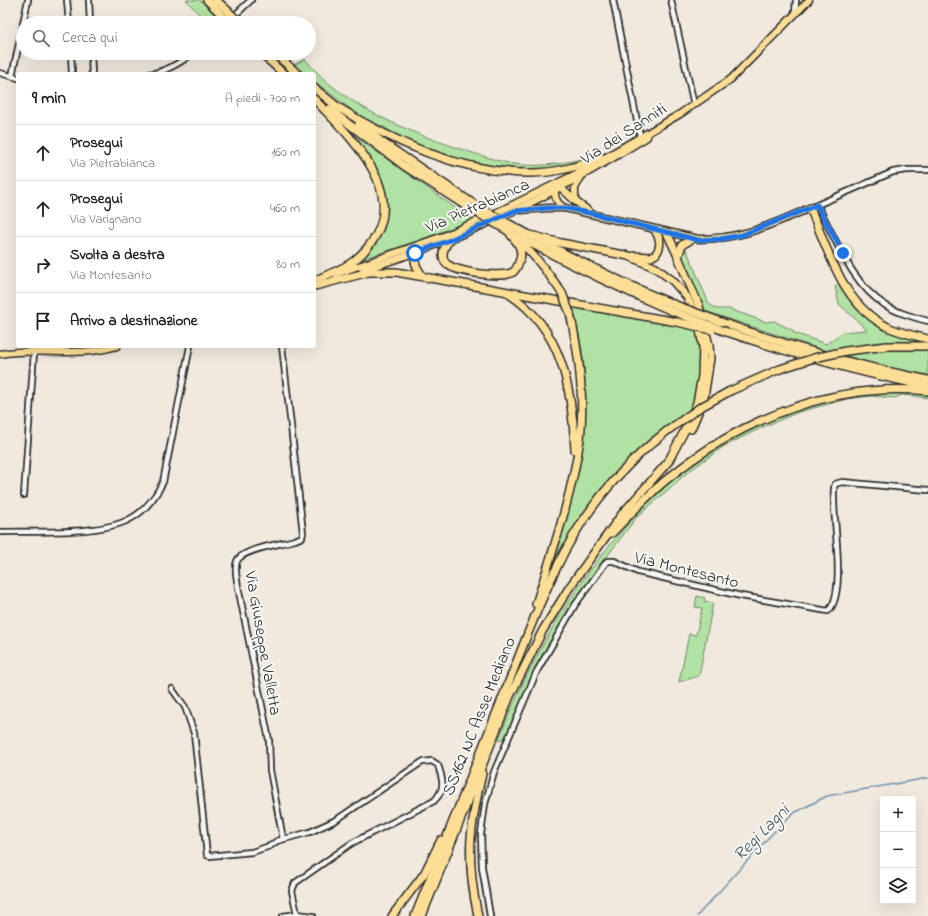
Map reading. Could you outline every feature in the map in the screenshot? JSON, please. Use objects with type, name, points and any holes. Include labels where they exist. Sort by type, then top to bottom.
[{"type":"highway","points":[[207,0],[228,16]]},
{"type":"highway","points":[[216,0],[226,16]]},
{"type":"highway","points":[[269,60],[282,72]]},
{"type":"highway","points":[[283,60],[296,72]]},
{"type":"highway","points":[[316,90],[383,143],[472,207]]},
{"type":"highway","points":[[316,100],[403,165],[571,265],[727,332],[769,346],[850,369],[928,386]]},
{"type":"highway","points":[[316,101],[345,131],[365,158],[379,182],[384,205],[379,230],[370,246],[354,261],[316,283]]},
{"type":"highway","points":[[336,106],[358,120],[402,142],[454,161],[474,166],[507,172],[532,173],[565,169],[602,158]]},
{"type":"highway","points":[[813,206],[839,277],[848,292],[862,309],[875,320],[890,328],[928,339]]},
{"type":"highway","points":[[509,228],[561,243],[629,256],[646,257],[656,254],[661,244],[654,230]]},
{"type":"highway","points":[[450,240],[443,251],[444,261],[448,265],[464,270],[499,275],[513,272],[522,256],[519,245],[509,228]]},
{"type":"highway","points":[[509,228],[546,270],[562,294],[570,313],[578,346],[580,376],[580,439],[560,527],[531,626]]},
{"type":"highway","points":[[422,916],[520,673],[543,630],[622,514],[668,462],[685,440],[700,412],[707,385],[710,345],[699,306],[666,233]]},
{"type":"highway","points":[[526,234],[672,308],[721,322],[770,340],[837,359],[928,380]]},
{"type":"highway","points":[[678,257],[682,245],[692,239]]},
{"type":"highway","points":[[417,249],[416,268],[422,275]]},
{"type":"highway","points":[[629,256],[656,268],[673,281],[687,297],[702,336],[702,376],[697,403],[668,462]]},
{"type":"highway","points":[[316,284],[338,281],[369,272],[396,272],[422,275],[505,292],[727,332]]},
{"type":"highway","points":[[505,292],[521,302],[534,314],[548,333],[560,357],[570,393],[574,424],[575,463]]},
{"type":"highway","points":[[531,626],[556,568],[581,526],[613,482],[636,457],[667,431],[699,408],[730,391],[780,369],[814,358],[846,351],[887,346],[928,346]]},
{"type":"highway","points":[[598,548],[670,476],[707,450],[750,425],[779,413],[844,394],[871,390],[928,391]]},
{"type":"highway","name":"SS162 NC Asse Mediano","points":[[453,817],[531,626]]},
{"type":"highway","points":[[478,916],[472,888],[469,848],[474,805],[489,748]]},
{"type":"highway","points":[[392,916],[424,874],[453,817]]},
{"type":"highway","points":[[415,916],[453,817]]},
{"type":"main road","name":"Via dei Sanniti","points":[[582,176],[603,165],[731,79],[807,1]]},
{"type":"main road","name":"Via dei Sanniti","points":[[602,158],[680,114]]},
{"type":"main road","name":"Via Pietrabianca","points":[[559,186],[602,158]]},
{"type":"main road","name":"Via Pietrabianca","points":[[417,249],[582,176]]},
{"type":"main road","points":[[575,201],[575,188],[582,176]]},
{"type":"main road","points":[[565,208],[557,203],[554,192],[559,186],[583,208],[594,214]]},
{"type":"main road","name":"Via Pietrabianca","points":[[316,283],[417,249],[450,240],[554,192]]},
{"type":"main road","points":[[514,211],[565,208],[692,239],[720,239],[742,235],[813,206]]},
{"type":"main road","points":[[0,354],[34,352],[64,353],[105,348]]},
{"type":"street","points":[[25,16],[28,0]]},
{"type":"street","points":[[67,0],[68,16]]},
{"type":"street","points":[[89,0],[90,16]]},
{"type":"street","points":[[234,16],[251,0]]},
{"type":"street","points":[[613,0],[640,136]]},
{"type":"street","points":[[671,0],[694,105]]},
{"type":"street","points":[[795,13],[796,0]]},
{"type":"street","points":[[12,76],[16,57]]},
{"type":"street","points":[[71,60],[72,72]]},
{"type":"street","points":[[91,60],[92,72]]},
{"type":"street","points":[[157,72],[174,66],[183,60]]},
{"type":"street","points":[[0,73],[16,77]]},
{"type":"street","points":[[928,170],[893,172],[813,206],[858,278],[874,296],[900,313],[928,321]]},
{"type":"street","points":[[187,348],[189,353]]},
{"type":"street","points":[[0,532],[91,529],[112,526],[129,520],[145,509],[163,482],[190,348]]},
{"type":"street","name":"Via Giuseppe Valletta","points":[[282,348],[303,533],[302,537],[295,540],[243,554],[237,562],[236,568],[238,587],[269,740],[270,770],[283,839]]},
{"type":"street","points":[[24,495],[34,352]]},
{"type":"street","name":"Via Montesanto","points":[[490,916],[482,867],[481,834],[485,804],[494,772],[537,671],[575,605],[607,561],[614,561],[638,572],[741,596],[828,611],[833,603],[839,581],[834,525],[835,484],[842,482],[928,490]]},
{"type":"street","points":[[172,689],[185,707],[194,733],[207,855],[211,857],[252,852],[283,839],[301,836],[336,820],[422,762],[432,761],[438,765],[443,780],[443,785],[442,790],[434,800],[352,843],[293,885],[292,891],[297,914]]},
{"type":"street","points":[[283,916],[297,914],[313,916]]},
{"type":"green space","points":[[186,0],[200,0],[216,16],[201,16]]},
{"type":"green space","points":[[306,60],[321,76],[339,91],[380,117],[426,137],[496,160],[523,165],[542,165],[561,163],[600,154],[599,156],[556,168],[530,170],[482,165],[446,156],[395,135],[384,127],[361,117],[316,83],[316,72],[303,72],[294,65]]},
{"type":"green space","points":[[349,132],[458,210],[474,219],[423,239],[362,259],[370,250],[382,228],[385,217],[385,193],[377,169]]},
{"type":"green space","points":[[685,246],[709,304],[717,309],[729,309],[766,322],[774,321],[794,331],[794,333],[826,344],[843,332],[867,330],[839,304],[835,286],[840,284],[863,313],[928,341],[928,343],[896,341],[826,351],[705,311],[681,257]]},
{"type":"green space","points":[[571,306],[699,330],[701,346],[700,376],[693,408],[645,445],[580,521],[554,563],[571,499],[583,435],[585,403],[584,371],[580,339]]},
{"type":"green space","points":[[885,349],[928,349],[928,375],[877,365],[843,355]]},
{"type":"green space","points":[[872,392],[928,393],[928,398],[902,395],[895,398],[871,396],[847,399],[799,412],[763,427],[723,447],[688,472],[636,518],[593,575],[550,645],[506,738],[498,741],[521,688],[548,636],[579,585],[615,538],[656,495],[701,458],[750,428],[804,406]]},
{"type":"green space","points":[[697,596],[705,598],[704,601],[713,603],[699,676],[679,682],[689,634],[696,635],[702,608],[695,607]]},
{"type":"waterway","name":"Regi Lagni","points":[[697,916],[792,814],[827,796],[928,778]]},
{"type":"route","points":[[415,253],[450,240],[514,211],[534,208],[565,208],[698,240],[720,239],[742,235],[817,205],[843,253]]}]
